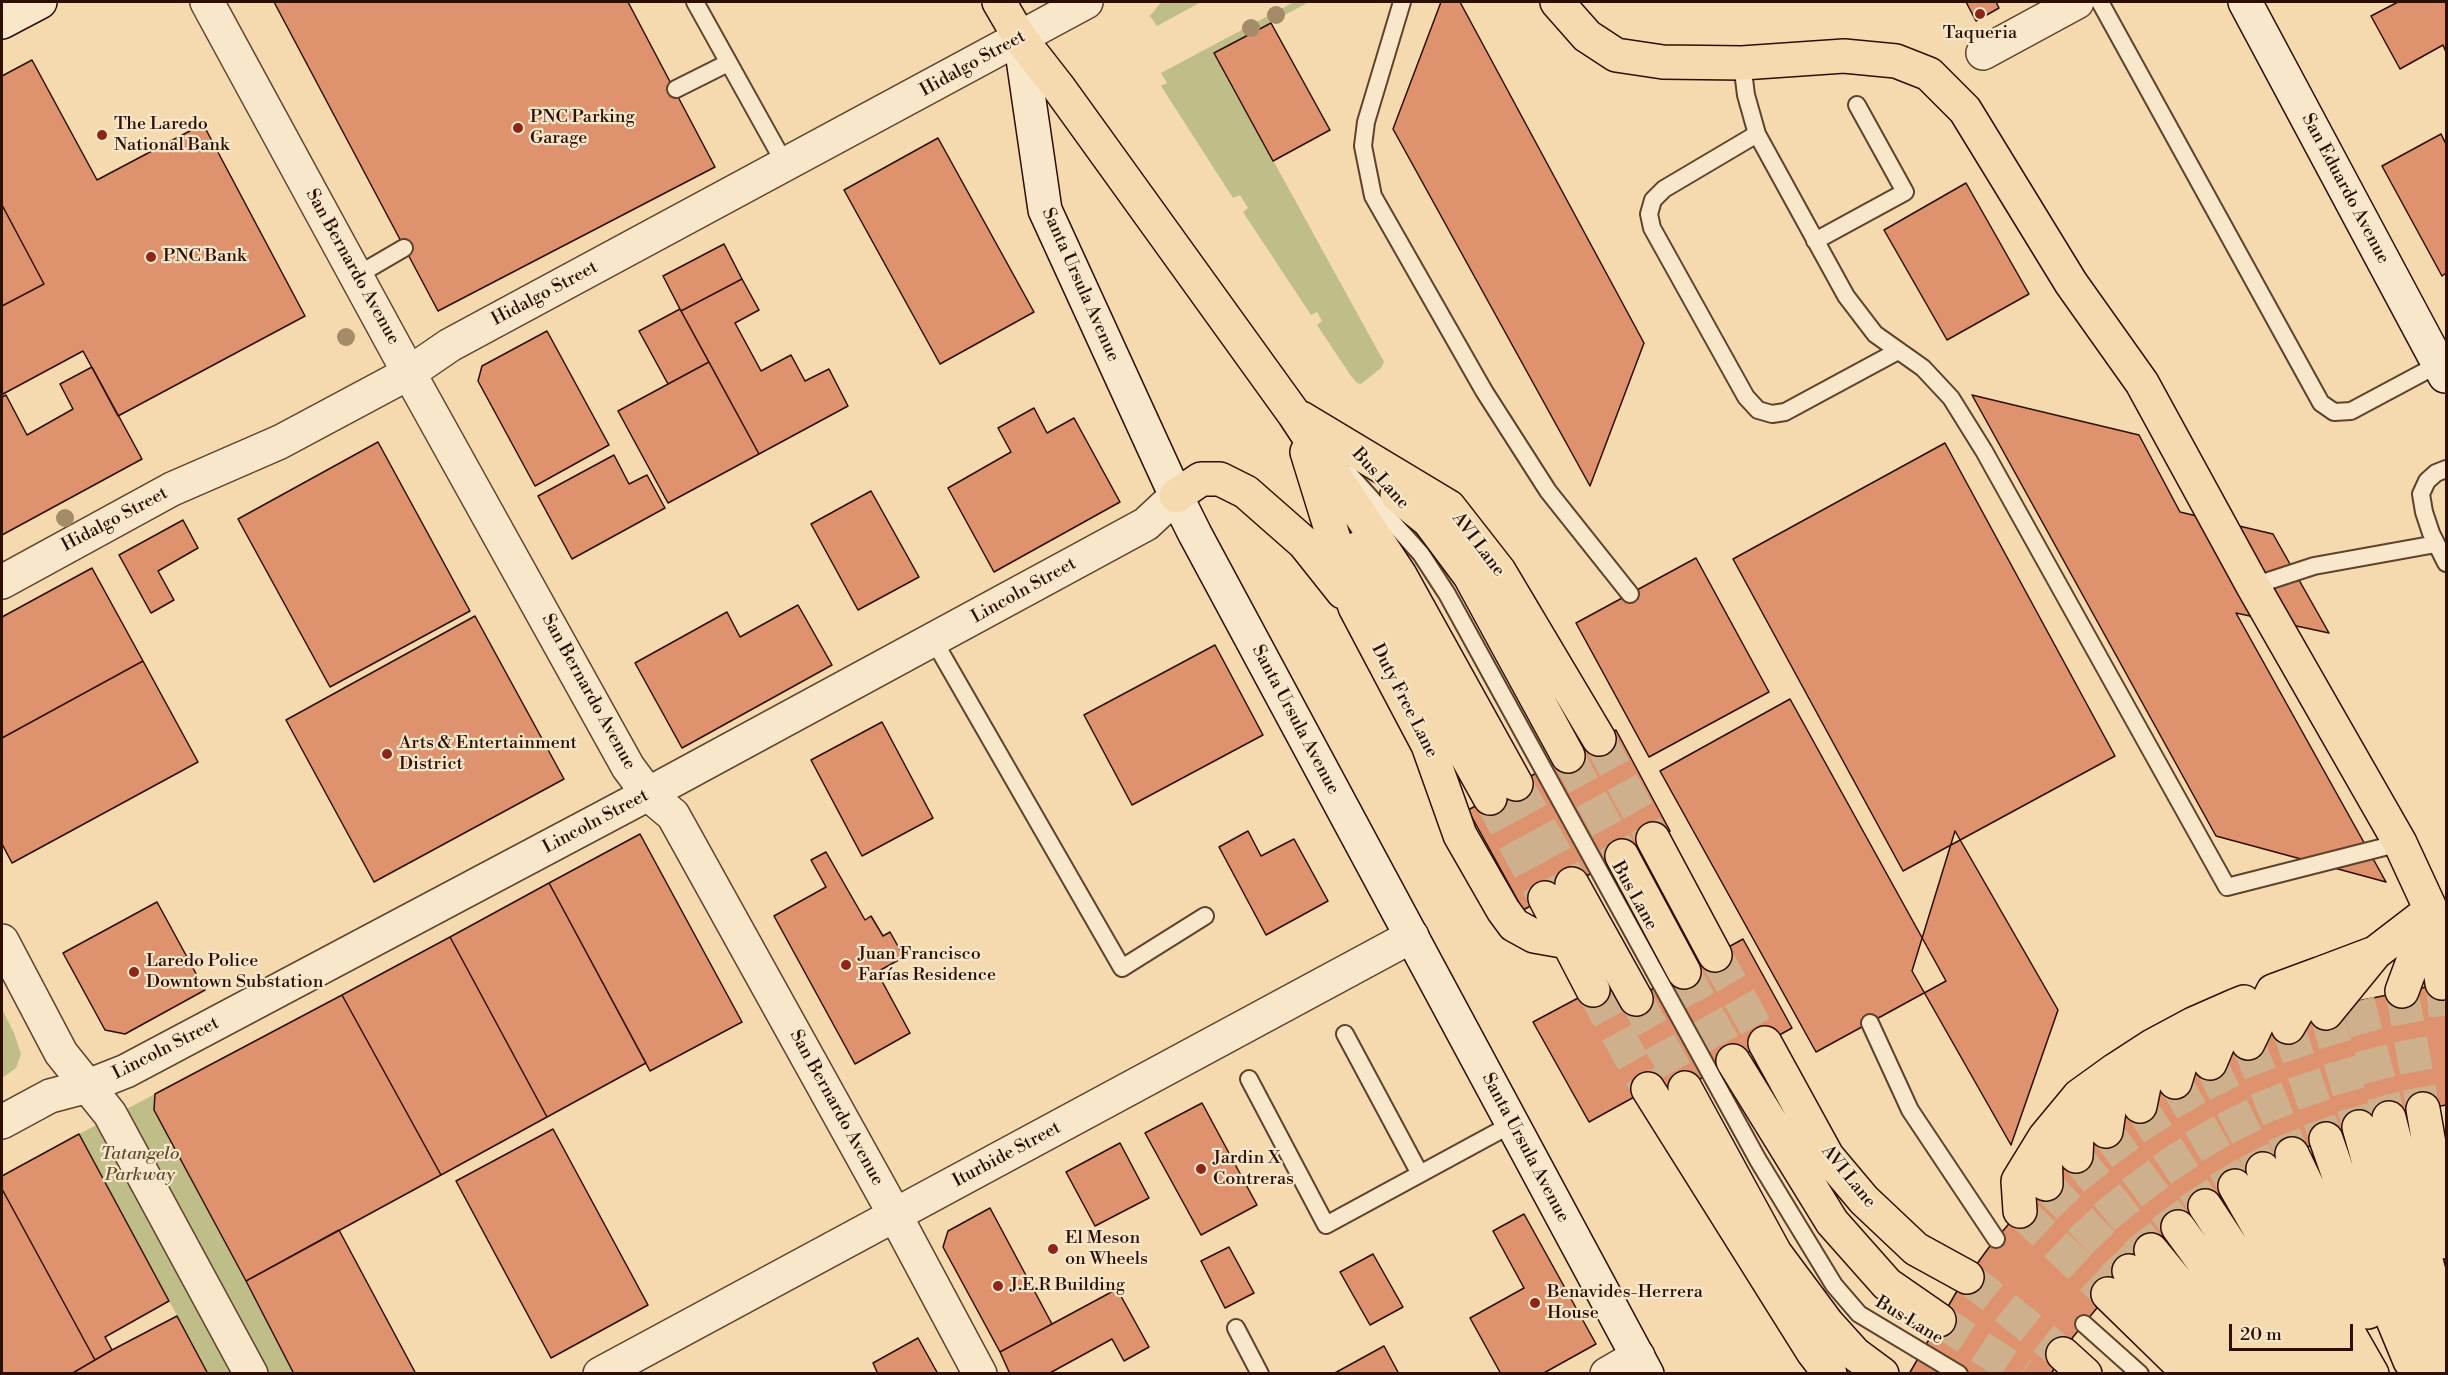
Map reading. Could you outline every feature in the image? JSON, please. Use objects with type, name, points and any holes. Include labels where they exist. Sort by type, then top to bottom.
[{"type":"highway","name":"Santa Ursula Avenue","points":[[999,2],[1020,38],[1059,88],[1294,414]]},
{"type":"highway","points":[[1557,2],[1587,36],[1616,55],[1663,62],[1743,63],[1844,56],[1896,61],[1929,74],[1965,110],[2071,283],[2142,383],[2253,586],[2400,843],[2446,939]]},
{"type":"highway","points":[[1294,414],[1429,521],[1470,576],[1568,756]]},
{"type":"highway","points":[[1294,414],[1400,575],[1503,791]]},
{"type":"highway","name":"Duty Free Lane","points":[[1294,414],[1355,607],[1428,745],[1455,824],[1503,910],[1514,925],[1534,936],[1568,942]]},
{"type":"highway","name":"AVI Lane","points":[[1294,414],[1449,507],[1499,571],[1599,740]]},
{"type":"highway","points":[[1176,496],[1202,479],[1220,479],[1246,492],[1304,543],[1355,607]]},
{"type":"highway","points":[[1653,839],[1715,955]]},
{"type":"highway","points":[[1622,856],[1684,972]]},
{"type":"highway","points":[[1593,990],[1568,942],[1558,891],[1635,999]]},
{"type":"highway","points":[[2325,1013],[2375,953],[2432,910]]},
{"type":"highway","points":[[2432,910],[2442,983]]},
{"type":"highway","points":[[2402,991],[2432,910]]},
{"type":"highway","points":[[2358,1001],[2432,910]]},
{"type":"highway","points":[[2020,1211],[2018,1181],[2045,1137],[2079,1096],[2152,1046],[2193,1024],[2234,1006],[2375,953]]},
{"type":"highway","points":[[2288,1027],[2319,974]]},
{"type":"highway","points":[[2248,1043],[2273,991]]},
{"type":"highway","points":[[2210,1063],[2234,1006]]},
{"type":"highway","points":[[2175,1082],[2193,1024]]},
{"type":"highway","name":"AVI Lane","points":[[1765,1043],[1827,1156],[1864,1200],[1916,1249],[1968,1277]]},
{"type":"highway","points":[[2140,1106],[2152,1046]]},
{"type":"highway","points":[[1733,1061],[1832,1222],[1887,1284],[1939,1320]]},
{"type":"highway","points":[[2106,1131],[2115,1070]]},
{"type":"highway","points":[[1685,1088],[1775,1254],[1827,1323],[1855,1354],[1882,1374]]},
{"type":"highway","points":[[1648,1089],[1813,1352],[1830,1374]]},
{"type":"highway","points":[[2076,1156],[2079,1096]]},
{"type":"highway","points":[[2423,1109],[2446,1242]]},
{"type":"highway","points":[[2389,1118],[2446,1337]]},
{"type":"highway","points":[[2358,1127],[2394,1251],[2435,1374]]},
{"type":"highway","points":[[2045,1137],[2046,1184]]},
{"type":"highway","points":[[2326,1139],[2369,1262],[2415,1374]]},
{"type":"highway","points":[[2292,1154],[2397,1374]]},
{"type":"highway","points":[[2263,1169],[2320,1283],[2372,1374]]},
{"type":"highway","points":[[2235,1186],[2295,1291],[2349,1374]]},
{"type":"highway","points":[[2205,1206],[2270,1305],[2322,1374]]},
{"type":"highway","points":[[2178,1227],[2250,1326],[2292,1374]]},
{"type":"highway","points":[[2130,1272],[2190,1374]]},
{"type":"highway","points":[[2130,1272],[2226,1374]]},
{"type":"highway","points":[[2130,1272],[2229,1345],[2257,1374]]},
{"type":"highway","points":[[1777,1295],[1805,1374]]},
{"type":"street","points":[[2,22],[40,2]]},
{"type":"street","name":"San Bernardo Avenue","points":[[207,2],[628,767],[648,794],[674,815],[980,1374]]},
{"type":"street","name":"Hidalgo Street","points":[[2,582],[172,489],[280,442],[409,372],[450,345],[1086,2]]},
{"type":"street","points":[[1983,53],[2077,2]]},
{"type":"street","name":"San Eduardo Avenue","points":[[2245,2],[2443,372]]},
{"type":"street","name":"Santa Ursula Avenue","points":[[1020,38],[1045,210],[1176,496],[1643,1365]]},
{"type":"street","name":"Lincoln Street","points":[[2,1122],[50,1096],[88,1086],[126,1071],[648,794],[934,641],[1146,524],[1176,496]]},
{"type":"street","name":"Iturbide Street","points":[[600,1374],[1412,936]]},
{"type":"street","points":[[2,941],[62,1053],[110,1114],[251,1374]]},
{"type":"street","points":[[1607,1374],[1643,1365]]},
{"type":"lane","points":[[695,2],[785,164]]},
{"type":"lane","points":[[1402,2],[1366,122],[1363,146],[1373,196],[1496,411],[1548,491],[1630,594]]},
{"type":"lane","points":[[2100,2],[2321,403],[2334,412],[2351,411],[2443,372]]},
{"type":"lane","points":[[676,89],[728,63]]},
{"type":"lane","points":[[1743,63],[1746,95],[1757,134],[1852,304],[1875,334],[1923,368],[1951,398],[1984,451],[2227,887],[2400,843]]},
{"type":"lane","points":[[1815,241],[1905,192],[1857,105]]},
{"type":"lane","points":[[1757,134],[1664,189],[1653,200],[1649,214],[1652,228],[1746,397],[1758,410],[1772,414],[1785,412],[1898,351]]},
{"type":"lane","points":[[356,276],[404,248]]},
{"type":"lane","name":"Bus Lane","points":[[1294,414],[1421,554],[1447,594],[1752,1150],[1834,1285],[1859,1314],[1959,1374]]},
{"type":"lane","points":[[2446,469],[2436,473],[2427,481],[2421,494],[2424,512],[2446,563]]},
{"type":"lane","points":[[2253,586],[2314,566],[2436,544]]},
{"type":"lane","points":[[934,641],[1122,969],[1205,916]]},
{"type":"lane","points":[[1870,1023],[1910,1110],[1996,1239]]},
{"type":"lane","points":[[1345,1034],[1420,1174]]},
{"type":"lane","points":[[1249,1079],[1326,1225],[1512,1124]]},
{"type":"lane","points":[[2084,1324],[2140,1374]]},
{"type":"lane","points":[[1236,1328],[1260,1374]]},
{"type":"green space","points":[[1161,2],[1201,2],[1157,26],[1150,16]]},
{"type":"green space","points":[[1294,2],[1309,2],[1214,53],[1384,362],[1381,368],[1361,384],[1351,376],[1317,325],[1322,321],[1317,312],[1311,315],[1243,212],[1248,208],[1240,195],[1233,198],[1161,86],[1167,83],[1161,73]]},
{"type":"green space","points":[[2,1009],[21,1054],[16,1068],[2,1078]]},
{"type":"green space","name":"Tatangelo Parkway","points":[[155,1094],[154,1110],[294,1373],[208,1373],[79,1134]]},
{"type":"building","name":"PNC Parking Garage","points":[[274,2],[628,2],[715,167],[438,311]]},
{"type":"building","points":[[1441,2],[1460,2],[1644,343],[1590,486],[1393,129]]},
{"type":"building","name":"Taqueria","points":[[1966,2],[1996,2],[1999,8],[1976,21]]},
{"type":"building","points":[[2398,2],[2446,2],[2446,52],[2443,45],[2400,69],[2371,16]]},
{"type":"building","points":[[1271,23],[1330,130],[1273,161],[1214,53]]},
{"type":"building","name":"PNC Bank","points":[[32,60],[97,180],[203,124],[305,316],[118,416],[83,351],[3,394],[2,306],[44,284],[2,205],[2,76]]},
{"type":"building","points":[[2441,134],[2446,144],[2446,273],[2442,276],[2382,166]]},
{"type":"building","points":[[938,138],[1034,312],[940,364],[844,190]]},
{"type":"building","points":[[1966,183],[2029,294],[1947,340],[1884,230]]},
{"type":"building","points":[[2,205],[44,284],[2,306]]},
{"type":"building","points":[[724,244],[742,279],[681,311],[663,276]]},
{"type":"building","points":[[742,279],[759,310],[735,323],[761,371],[791,355],[805,381],[829,369],[848,406],[759,454],[681,311]]},
{"type":"building","points":[[680,309],[709,362],[668,384],[639,331]]},
{"type":"building","points":[[547,331],[609,445],[535,486],[478,381],[482,366]]},
{"type":"building","points":[[709,362],[759,454],[668,503],[618,411]]},
{"type":"building","points":[[92,367],[142,459],[2,535],[2,397],[6,395],[27,435],[73,409],[60,384]]},
{"type":"building","points":[[1972,395],[2139,435],[2180,512],[2273,534],[2329,633],[2236,613],[2386,882],[2216,836]]},
{"type":"building","points":[[1034,408],[1047,433],[1074,418],[1120,502],[994,572],[948,488],[1011,452],[998,428]]},
{"type":"building","points":[[378,442],[470,611],[330,687],[238,519]]},
{"type":"building","points":[[1945,443],[2115,756],[1903,871],[1733,559]]},
{"type":"building","points":[[614,455],[629,484],[647,475],[665,508],[572,559],[538,496]]},
{"type":"building","points":[[871,491],[919,577],[858,610],[811,524]]},
{"type":"building","points":[[183,520],[198,548],[158,571],[174,600],[151,613],[119,555]]},
{"type":"building","points":[[1696,558],[1769,692],[1649,757],[1576,623]]},
{"type":"building","points":[[92,568],[143,661],[2,738],[2,617]]},
{"type":"building","points":[[798,605],[832,665],[682,748],[635,663],[727,612],[740,637]]},
{"type":"building","points":[[475,616],[564,779],[374,882],[286,720]]},
{"type":"building","points":[[1215,645],[1263,735],[1132,805],[1084,715]]},
{"type":"building","points":[[143,661],[198,762],[12,863],[2,844],[2,738]]},
{"type":"building","points":[[1790,699],[1946,981],[1816,1052],[1660,771]]},
{"type":"building","points":[[882,722],[933,818],[862,856],[811,760]]},
{"type":"building","points":[[1616,730],[1670,831],[1523,910],[1468,810]]},
{"type":"building","points":[[1248,831],[1261,856],[1294,839],[1328,901],[1266,935],[1219,847]]},
{"type":"building","points":[[1955,831],[2058,1010],[2011,1145],[1912,971]]},
{"type":"building","points":[[640,834],[742,1022],[650,1071],[549,883]]},
{"type":"building","name":"Juan Francisco Farías Residence","points":[[826,852],[865,920],[871,916],[883,936],[890,932],[904,957],[877,972],[910,1033],[855,1064],[774,916],[826,887],[811,860]]},
{"type":"building","points":[[549,883],[646,1063],[547,1117],[450,937]]},
{"type":"building","name":"Laredo Police Downtown Substation","points":[[157,902],[205,990],[125,1034],[105,1030],[63,953]]},
{"type":"building","points":[[450,937],[547,1117],[441,1175],[342,995]]},
{"type":"building","points":[[1743,939],[1792,1028],[1662,1100],[1654,1086],[1589,1122],[1533,1022],[1595,989],[1609,1013]]},
{"type":"building","points":[[2446,983],[2446,1105],[2405,1113],[2340,1133],[2277,1160],[2219,1195],[2164,1237],[2116,1285],[2073,1337],[2051,1374],[1909,1374],[1957,1291],[1990,1246],[2025,1205],[2076,1156],[2140,1106],[2175,1082],[2248,1043],[2358,1001]]},
{"type":"building","points":[[342,995],[441,1175],[246,1281],[154,1110],[155,1094]]},
{"type":"building","name":"Jardin X Contreras","points":[[1202,1103],[1257,1205],[1201,1235],[1145,1133]]},
{"type":"building","points":[[553,1129],[648,1305],[551,1358],[456,1181]]},
{"type":"building","points":[[79,1134],[169,1301],[105,1337],[112,1350],[95,1360],[2,1189],[2,1176]]},
{"type":"building","points":[[1120,1143],[1149,1198],[1095,1226],[1066,1172]]},
{"type":"building","points":[[2,1189],[95,1360],[71,1374],[2,1374]]},
{"type":"building","name":"J.E.R Building","points":[[990,1208],[1052,1324],[1000,1352],[943,1247],[948,1231]]},
{"type":"building","name":"Benavides-Herrera House","points":[[1524,1214],[1596,1344],[1542,1374],[1501,1374],[1470,1318],[1524,1288],[1493,1231]]},
{"type":"building","points":[[339,1230],[416,1374],[294,1374],[246,1281]]},
{"type":"building","points":[[1229,1247],[1254,1293],[1225,1308],[1201,1261]]},
{"type":"building","points":[[1373,1254],[1403,1307],[1370,1325],[1340,1272]]},
{"type":"building","points":[[1117,1289],[1149,1347],[1124,1361],[1112,1339],[1048,1374],[1010,1374],[1000,1352]]},
{"type":"building","points":[[177,1316],[208,1374],[71,1374],[112,1350]]},
{"type":"building","points":[[918,1338],[938,1374],[878,1374],[873,1363]]},
{"type":"building","points":[[1384,1346],[1399,1374],[1333,1374]]},
{"type":"tunnel","points":[[1599,739],[1653,839]]},
{"type":"tunnel","points":[[1568,756],[1622,856]]},
{"type":"tunnel","points":[[1516,784],[1572,884]]},
{"type":"tunnel","points":[[1490,798],[1545,898]]},
{"type":"tunnel","points":[[1715,955],[1765,1043]]},
{"type":"tunnel","points":[[1684,972],[1733,1061]]},
{"type":"tunnel","points":[[2442,983],[2446,1022]]},
{"type":"tunnel","points":[[1593,990],[1648,1089]]},
{"type":"tunnel","points":[[2402,991],[2423,1109]]},
{"type":"tunnel","points":[[1636,999],[1685,1088]]},
{"type":"tunnel","points":[[2358,1001],[2389,1118]]},
{"type":"tunnel","points":[[2326,1013],[2359,1127]]},
{"type":"tunnel","points":[[2288,1027],[2326,1139]]},
{"type":"tunnel","points":[[2248,1043],[2292,1154]]},
{"type":"tunnel","points":[[2210,1063],[2263,1169]]},
{"type":"tunnel","points":[[2175,1082],[2235,1186]]},
{"type":"tunnel","points":[[2140,1106],[2205,1206]]},
{"type":"tunnel","points":[[2106,1131],[2178,1227]]},
{"type":"tunnel","points":[[2076,1156],[2151,1250]]},
{"type":"tunnel","points":[[2046,1184],[2129,1271]]},
{"type":"tunnel","points":[[2020,1211],[2108,1294]]},
{"type":"tunnel","points":[[1967,1277],[2063,1354]]},
{"type":"tunnel","points":[[1939,1320],[2022,1374]]},
{"type":"place","name":"Taqueria","points":[[1980,14]]},
{"type":"place","name":"PNC Parking Garage","points":[[518,128]]},
{"type":"place","name":"The Laredo National Bank","points":[[102,135]]},
{"type":"place","name":"PNC Bank","points":[[151,257]]},
{"type":"place","name":"Arts & Entertainment District","points":[[387,754]]},
{"type":"place","name":"Juan Francisco Farías Residence","points":[[846,965]]},
{"type":"place","name":"Laredo Police Downtown Substation","points":[[134,972]]},
{"type":"place","name":"Jardin X Contreras","points":[[1201,1169]]},
{"type":"place","name":"El Meson on Wheels","points":[[1053,1249]]},
{"type":"place","name":"J.E.R Building","points":[[998,1286]]},
{"type":"place","name":"Benavides-Herrera House","points":[[1535,1303]]}]
